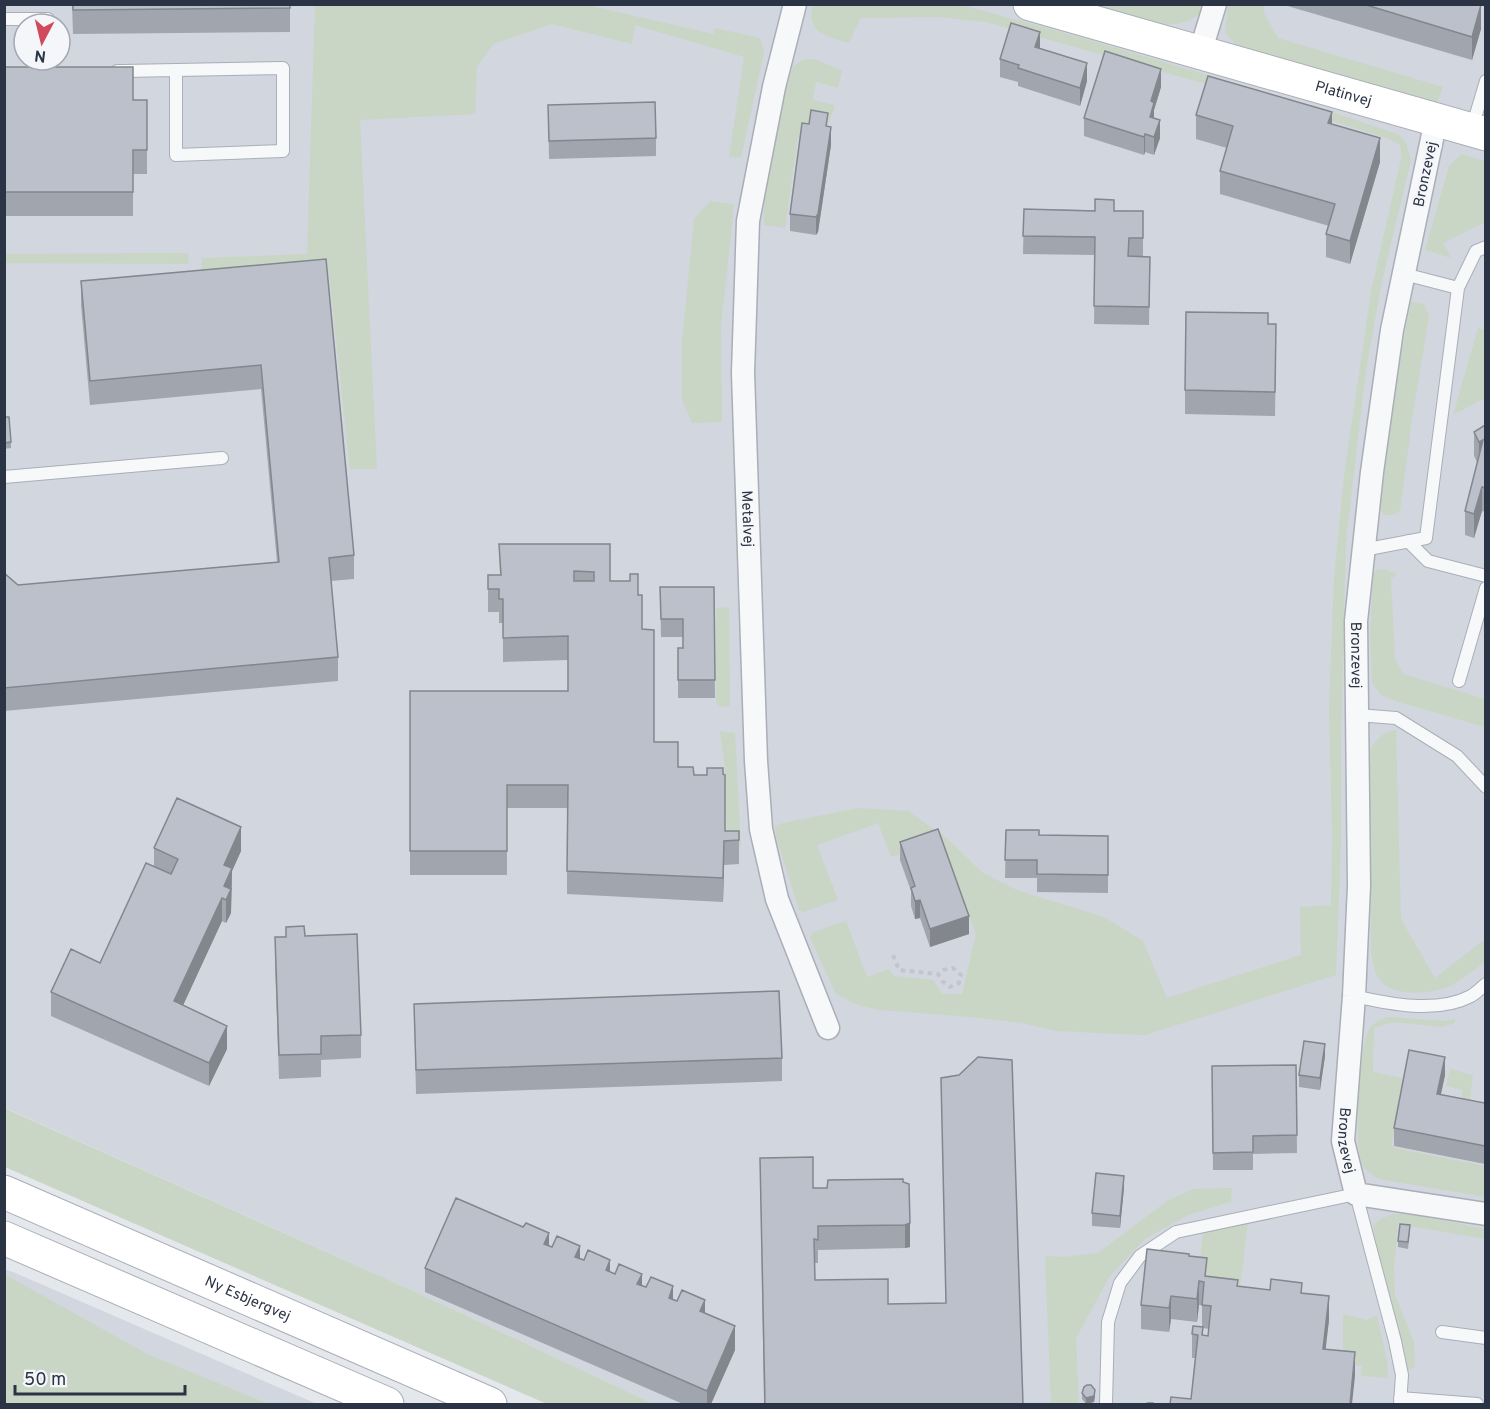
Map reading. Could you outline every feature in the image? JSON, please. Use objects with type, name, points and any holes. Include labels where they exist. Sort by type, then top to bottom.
[{"type":"street","name":"Metalvej","points":[[795,4],[774,87],[748,221],[743,384],[756,761],[761,829],[777,899],[828,1028]]},
{"type":"street","name":"Platinvej","points":[[1030,4],[1478,132]]},
{"type":"street","points":[[1200,53],[1215,4]]},
{"type":"street","name":"Bronzevej","points":[[1436,120],[1390,341],[1372,472],[1356,621],[1359,886],[1354,996],[1343,1142],[1356,1194],[1485,1214]]},
{"type":"street","name":"Ny Esbjergvej","points":[[4,1192],[490,1404]]},
{"type":"street","points":[[4,1238],[387,1404]]},
{"type":"lane","points":[[99,71],[283,68],[283,151],[176,155],[176,70]]},
{"type":"lane","points":[[1478,132],[1485,81]]},
{"type":"lane","points":[[1364,550],[1426,538],[1458,288],[1476,251],[1485,247]]},
{"type":"lane","points":[[1404,274],[1458,288]]},
{"type":"lane","points":[[4,477],[222,458]]},
{"type":"lane","points":[[1408,541],[1428,561],[1485,576]]},
{"type":"lane","points":[[1459,681],[1485,588]]},
{"type":"lane","points":[[1357,715],[1396,718],[1457,756],[1485,788]]},
{"type":"lane","points":[[1354,996],[1390,1004],[1435,1006],[1470,996],[1485,984]]},
{"type":"lane","points":[[1106,1404],[1108,1322],[1120,1283],[1140,1257],[1176,1232],[1356,1194]]},
{"type":"lane","name":"Bronzevej","points":[[1356,1194],[1395,1341],[1402,1375],[1400,1401]]},
{"type":"lane","points":[[1442,1332],[1485,1338]]},
{"type":"lane","points":[[1400,1401],[1477,1404]]},
{"type":"path","points":[[893,955],[899,970],[938,975],[950,987],[959,983],[961,975],[952,968],[943,970],[938,975]]},
{"type":"shaded area","points":[[5,5],[1485,5],[1485,1404],[654,1404],[416,1292],[5,1108]]},
{"type":"shaded area","points":[[4,1269],[13,1272],[317,1404],[5,1404]]},
{"type":"green space","points":[[315,5],[587,5],[713,34],[715,28],[760,38],[764,52],[741,158],[729,157],[744,57],[635,25],[632,44],[552,24],[493,44],[477,67],[475,114],[360,120],[377,469],[350,469],[329,275],[201,285],[202,258],[307,254]]},
{"type":"green space","points":[[813,5],[962,5],[1083,38],[1332,112],[1398,134],[1406,143],[1411,160],[1382,281],[1366,370],[1346,540],[1341,844],[1336,975],[1145,1035],[1056,1031],[1022,1023],[879,1010],[858,1005],[836,994],[810,938],[813,932],[846,921],[867,977],[889,969],[894,976],[933,980],[942,994],[962,994],[976,934],[941,841],[891,857],[878,823],[817,845],[838,900],[803,912],[799,910],[776,837],[775,826],[859,808],[908,811],[944,836],[983,873],[1019,891],[1104,917],[1143,941],[1167,998],[1301,955],[1300,907],[1331,905],[1329,706],[1334,577],[1344,476],[1371,291],[1402,155],[1400,145],[1386,138],[1266,101],[986,22],[938,17],[861,18],[849,43],[826,36],[815,27],[811,14]]},
{"type":"green space","points":[[1091,5],[1206,5],[1193,18],[1163,25]]},
{"type":"green space","points":[[1228,5],[1264,5],[1264,13],[1278,38],[1443,87],[1437,103],[1239,49],[1225,32]]},
{"type":"green space","points":[[805,59],[815,59],[842,71],[838,88],[816,82],[813,100],[835,105],[828,126],[805,137],[798,137],[785,228],[764,225],[764,192],[781,111],[793,66]]},
{"type":"green space","points":[[1461,154],[1485,161],[1485,222],[1443,243],[1451,258],[1425,250],[1449,166]]},
{"type":"green space","points":[[710,201],[734,204],[721,327],[722,422],[692,423],[682,400],[682,342],[694,219]]},
{"type":"green space","points":[[189,253],[188,264],[5,263],[5,254]]},
{"type":"green space","points":[[1411,302],[1424,304],[1429,316],[1400,511],[1392,515],[1384,515],[1379,506],[1393,395]]},
{"type":"green space","points":[[1478,328],[1485,330],[1485,398],[1453,415]]},
{"type":"green space","points":[[1384,569],[1397,574],[1391,579],[1395,658],[1403,674],[1485,699],[1485,727],[1395,701],[1380,694],[1372,682],[1370,633],[1373,574],[1376,570]]},
{"type":"green space","points":[[729,607],[730,706],[721,707],[716,703],[716,608]]},
{"type":"green space","points":[[1396,730],[1401,919],[1435,978],[1485,939],[1485,962],[1450,986],[1434,991],[1405,992],[1388,987],[1379,980],[1371,952],[1370,751],[1380,737]]},
{"type":"green space","points":[[720,731],[735,733],[741,847],[727,850],[725,767]]},
{"type":"green space","points":[[1389,1017],[1444,1021],[1455,1019],[1455,1023],[1443,1027],[1393,1022],[1374,1028],[1373,1072],[1402,1078],[1392,1145],[1395,1148],[1485,1166],[1485,1197],[1379,1179],[1364,1167],[1359,1150],[1358,1134],[1358,1096],[1362,1057],[1368,1032],[1372,1026]]},
{"type":"green space","points":[[1450,1069],[1473,1075],[1469,1108],[1459,1111],[1463,1090],[1446,1086]]},
{"type":"green space","points":[[4,1108],[416,1292],[654,1404],[547,1404],[5,1167]]},
{"type":"green space","points":[[1232,1188],[1231,1202],[1188,1215],[1145,1239],[1110,1276],[1076,1338],[1079,1404],[1051,1404],[1045,1256],[1064,1257],[1098,1253],[1167,1201],[1193,1189]]},
{"type":"green space","points":[[1393,1214],[1416,1215],[1485,1229],[1485,1239],[1398,1224],[1394,1266],[1395,1295],[1414,1342],[1415,1366],[1402,1375],[1406,1358],[1373,1226],[1380,1219]]},
{"type":"green space","points":[[1248,1224],[1238,1302],[1198,1279],[1203,1233],[1220,1227]]},
{"type":"green space","points":[[4,1274],[149,1355],[269,1404],[5,1404]]},
{"type":"green space","points":[[1343,1314],[1367,1320],[1377,1315],[1388,1378],[1361,1376],[1362,1366],[1343,1364]]},
{"type":"building","points":[[73,4],[290,4],[290,8],[73,10]]},
{"type":"building","points":[[1363,4],[1481,4],[1481,5],[1472,37]]},
{"type":"building","points":[[1011,23],[1040,32],[1035,47],[1087,63],[1080,88],[1018,68],[1019,65],[1000,59]]},
{"type":"building","points":[[1105,51],[1161,69],[1151,101],[1154,103],[1150,117],[1160,120],[1154,137],[1145,134],[1144,137],[1084,118]]},
{"type":"building","points":[[4,67],[12,67],[12,72],[72,72],[72,67],[133,67],[133,100],[147,100],[147,150],[133,150],[133,192],[4,192]]},
{"type":"building","points":[[1208,76],[1332,112],[1328,123],[1380,138],[1350,241],[1326,234],[1335,204],[1220,171],[1233,126],[1196,115]]},
{"type":"building","points":[[655,102],[656,138],[549,141],[548,105]]},
{"type":"building","points":[[811,110],[828,113],[826,126],[831,127],[816,217],[790,214],[802,123],[809,124]]},
{"type":"building","points":[[1095,199],[1114,200],[1114,211],[1143,211],[1143,238],[1129,238],[1128,256],[1150,257],[1149,307],[1094,306],[1095,237],[1023,236],[1024,209],[1095,211]]},
{"type":"building","points":[[326,259],[354,555],[329,558],[338,657],[4,688],[4,573],[18,585],[279,562],[261,365],[90,381],[81,281]]},
{"type":"building","points":[[1186,312],[1268,313],[1268,324],[1276,324],[1275,392],[1185,390]]},
{"type":"building","points":[[4,417],[9,417],[11,442],[4,443]]},
{"type":"building","points":[[1485,425],[1485,488],[1482,487],[1474,514],[1465,511],[1483,440],[1479,442],[1474,432]]},
{"type":"building","points":[[499,544],[610,544],[610,581],[630,581],[630,574],[638,574],[638,595],[642,595],[642,629],[654,630],[654,742],[678,742],[678,767],[693,767],[694,775],[707,775],[707,768],[723,768],[725,831],[739,831],[739,840],[724,841],[723,878],[567,871],[568,785],[507,785],[507,851],[410,851],[410,691],[568,691],[568,636],[503,638],[503,599],[499,599],[499,589],[488,589],[488,575],[501,575]],"holes":[[[574,571],[594,572],[594,581],[574,581]]]},
{"type":"building","points":[[660,587],[714,587],[715,680],[678,680],[678,648],[683,648],[683,619],[661,619]]},
{"type":"building","points":[[177,798],[241,827],[224,865],[232,868],[224,886],[231,889],[226,900],[222,898],[174,1001],[227,1026],[209,1063],[51,992],[71,949],[100,963],[146,863],[171,874],[178,859],[154,848]]},
{"type":"building","points":[[938,829],[969,916],[930,929],[920,900],[915,901],[911,888],[915,886],[900,842]]},
{"type":"building","points":[[1006,830],[1039,830],[1039,835],[1108,836],[1108,875],[1037,874],[1037,860],[1005,860]]},
{"type":"building","points":[[304,926],[305,936],[357,934],[361,1035],[321,1036],[321,1054],[279,1055],[275,937],[286,937],[286,927]]},
{"type":"building","points":[[779,991],[782,1058],[416,1070],[414,1004]]},
{"type":"building","points":[[1304,1041],[1325,1044],[1320,1078],[1299,1075]]},
{"type":"building","points":[[1409,1050],[1445,1057],[1437,1094],[1485,1103],[1485,1146],[1394,1128]]},
{"type":"building","points":[[978,1057],[1012,1060],[1023,1404],[765,1404],[760,1158],[813,1157],[813,1188],[827,1188],[828,1180],[903,1179],[903,1182],[909,1184],[910,1223],[905,1225],[818,1226],[818,1240],[814,1239],[815,1280],[888,1279],[888,1304],[946,1303],[941,1078],[959,1075]]},
{"type":"building","points":[[1296,1065],[1297,1135],[1253,1136],[1253,1152],[1213,1153],[1212,1066]]},
{"type":"building","points":[[1096,1173],[1124,1176],[1120,1216],[1092,1213]]},
{"type":"building","points":[[456,1198],[523,1227],[526,1223],[549,1233],[544,1244],[552,1247],[557,1236],[580,1246],[575,1257],[584,1260],[588,1250],[610,1260],[606,1270],[615,1274],[619,1264],[642,1274],[637,1284],[646,1287],[651,1277],[673,1286],[669,1298],[677,1301],[682,1290],[705,1300],[700,1311],[735,1326],[707,1391],[425,1268]]},
{"type":"building","points":[[1400,1224],[1410,1225],[1408,1242],[1398,1241]]},
{"type":"building","points":[[1147,1249],[1207,1258],[1205,1276],[1238,1280],[1237,1286],[1270,1290],[1271,1279],[1302,1283],[1301,1293],[1329,1296],[1323,1349],[1355,1352],[1350,1404],[1170,1404],[1171,1397],[1191,1399],[1198,1335],[1192,1334],[1193,1326],[1203,1327],[1202,1335],[1208,1336],[1211,1306],[1202,1305],[1204,1282],[1199,1281],[1197,1299],[1171,1296],[1169,1308],[1141,1305]]},
{"type":"building","points":[[1087,1385],[1091,1385],[1095,1390],[1094,1396],[1086,1398],[1082,1393]]}]
